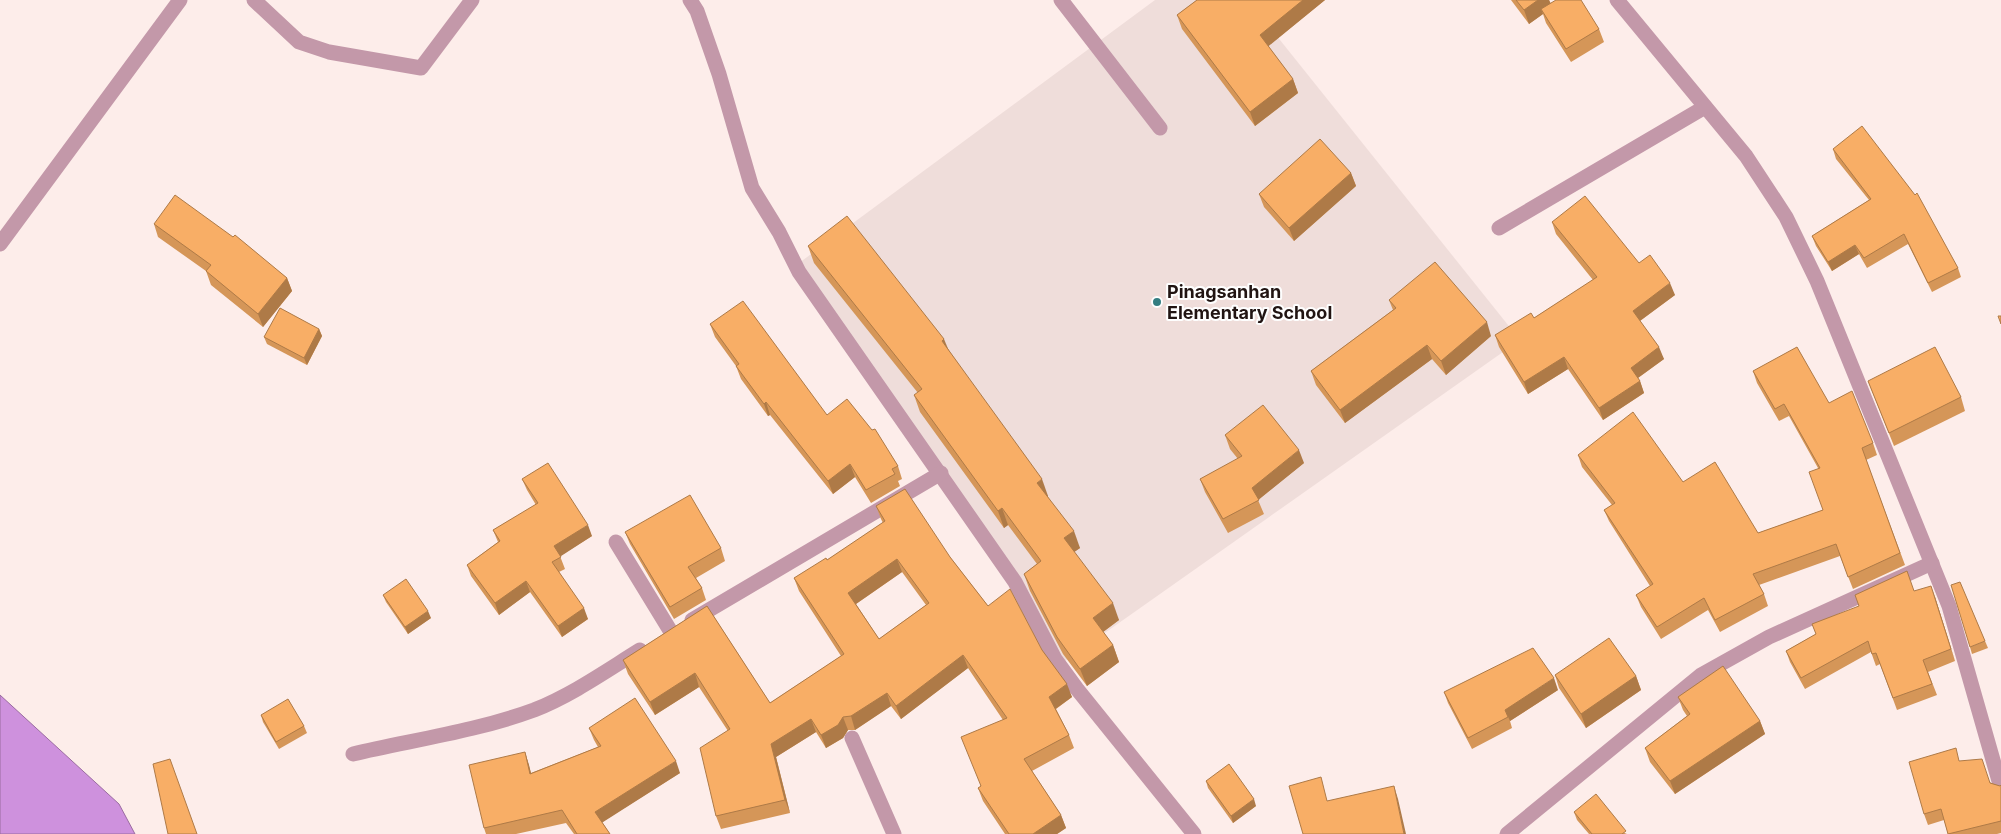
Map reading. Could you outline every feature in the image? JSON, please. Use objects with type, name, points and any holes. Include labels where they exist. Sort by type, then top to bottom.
[{"type":"street","points":[[0,244],[180,0]]},
{"type":"street","points":[[254,0],[299,42],[329,52],[420,68],[472,0]]},
{"type":"street","points":[[690,0],[719,74],[752,188],[779,232],[799,272],[941,473],[1015,582],[1055,659],[1194,834]]},
{"type":"street","points":[[1061,0],[1160,128]]},
{"type":"street","points":[[1617,0],[1746,156],[1786,217],[1798,241],[1817,281],[1949,606],[2001,788]]},
{"type":"street","points":[[1499,228],[1705,107]]},
{"type":"street","points":[[353,754],[497,721],[534,709],[563,696],[941,473]]},
{"type":"street","points":[[616,542],[671,632]]},
{"type":"street","points":[[1507,834],[1701,675],[1769,637],[1932,563]]},
{"type":"street","points":[[852,738],[894,834]]},
{"type":"shaded area","name":"Pinagsanhan Elementary School","points":[[1155,0],[1248,0],[1520,340],[1065,661],[799,263]]},
{"type":"shaded area","points":[[0,695],[119,804],[135,834],[0,834]]},
{"type":"building","points":[[1197,0],[1303,0],[1260,35],[1293,79],[1250,112],[1177,15]]},
{"type":"building","points":[[1516,0],[1538,0],[1524,10]]},
{"type":"building","points":[[1556,0],[1581,0],[1599,29],[1566,49],[1541,9]]},
{"type":"building","points":[[1862,126],[1915,195],[1917,193],[1958,268],[1928,283],[1904,234],[1864,258],[1855,245],[1828,262],[1812,236],[1871,199],[1833,149]]},
{"type":"building","points":[[1320,139],[1351,173],[1289,228],[1259,194]]},
{"type":"building","points":[[175,195],[233,237],[235,235],[287,278],[258,314],[206,271],[211,265],[154,224]]},
{"type":"building","points":[[1585,196],[1639,263],[1650,255],[1670,283],[1633,311],[1659,347],[1631,368],[1640,381],[1599,408],[1564,357],[1524,382],[1495,335],[1531,313],[1534,318],[1597,277],[1552,222]]},
{"type":"building","points":[[847,216],[944,339],[942,341],[1042,479],[1037,483],[1074,531],[1064,538],[1113,603],[1093,618],[1113,645],[1080,669],[1057,637],[1024,574],[1041,561],[1002,508],[998,511],[914,395],[922,389],[808,246]]},
{"type":"building","points":[[1435,262],[1487,322],[1441,361],[1427,345],[1340,410],[1311,371],[1396,308],[1389,300]]},
{"type":"building","points":[[743,301],[827,415],[847,399],[872,430],[875,429],[898,466],[892,469],[895,474],[866,490],[850,464],[828,481],[766,402],[764,404],[736,366],[739,364],[710,324]]},
{"type":"building","points":[[280,308],[319,329],[304,358],[264,337]]},
{"type":"building","points":[[1797,347],[1829,403],[1852,391],[1873,443],[1862,448],[1900,553],[1848,577],[1836,544],[1753,574],[1764,594],[1715,620],[1704,598],[1657,627],[1636,595],[1653,584],[1604,510],[1615,503],[1578,455],[1633,412],[1683,482],[1715,462],[1758,533],[1823,510],[1809,472],[1820,468],[1784,404],[1775,409],[1753,371]]},
{"type":"building","points":[[1935,347],[1961,397],[1889,433],[1868,381]]},
{"type":"building","points":[[1263,405],[1299,450],[1252,488],[1259,500],[1223,519],[1200,479],[1242,456],[1225,435]]},
{"type":"building","points":[[548,463],[588,525],[554,546],[561,557],[552,562],[584,608],[558,626],[526,581],[495,603],[467,565],[500,541],[493,530],[538,503],[522,479]]},
{"type":"building","points":[[905,489],[950,557],[988,606],[1010,589],[1042,650],[1067,684],[1049,697],[1069,735],[1024,759],[1061,815],[1033,834],[1009,834],[978,788],[981,786],[961,737],[1007,718],[963,655],[896,706],[887,693],[851,716],[843,717],[838,725],[821,735],[811,719],[771,744],[785,800],[716,816],[700,748],[730,729],[695,673],[650,702],[623,660],[707,606],[770,703],[844,654],[794,578],[826,558],[827,560],[885,521],[876,506]],"holes":[[[897,559],[929,603],[879,639],[848,593]]]},
{"type":"building","points":[[690,495],[721,548],[688,567],[702,588],[670,607],[625,532]]},
{"type":"building","points":[[1907,571],[1914,591],[1931,586],[1951,649],[1923,660],[1932,684],[1893,698],[1876,653],[1872,654],[1868,641],[1801,678],[1786,651],[1816,634],[1812,624],[1859,606],[1855,595]]},
{"type":"building","points":[[406,579],[428,611],[405,627],[383,595]]},
{"type":"building","points":[[1960,582],[1985,641],[1970,647],[1951,585]]},
{"type":"building","points":[[1609,638],[1636,676],[1581,714],[1555,675]]},
{"type":"building","points":[[1533,648],[1554,678],[1505,710],[1508,717],[1468,738],[1444,692]]},
{"type":"building","points":[[1723,666],[1760,721],[1670,781],[1645,748],[1690,714],[1678,697]]},
{"type":"building","points":[[635,698],[676,761],[595,812],[610,834],[577,834],[562,810],[484,828],[469,765],[525,752],[530,774],[601,746],[589,728]]},
{"type":"building","points":[[288,699],[304,726],[276,742],[261,715]]},
{"type":"building","points":[[1956,748],[1959,761],[1982,759],[1990,783],[2001,785],[2001,821],[1948,834],[1941,809],[1924,814],[1909,762]]},
{"type":"building","points":[[170,759],[197,834],[168,834],[153,764]]},
{"type":"building","points":[[1229,764],[1254,799],[1231,816],[1206,781]]},
{"type":"building","points":[[1321,777],[1327,801],[1394,786],[1404,834],[1303,834],[1289,786]]},
{"type":"building","points":[[1596,794],[1626,831],[1622,834],[1592,834],[1574,812]]},
{"type":"place","name":"Pinagsanhan Elementary School","points":[[1157,302]]}]
